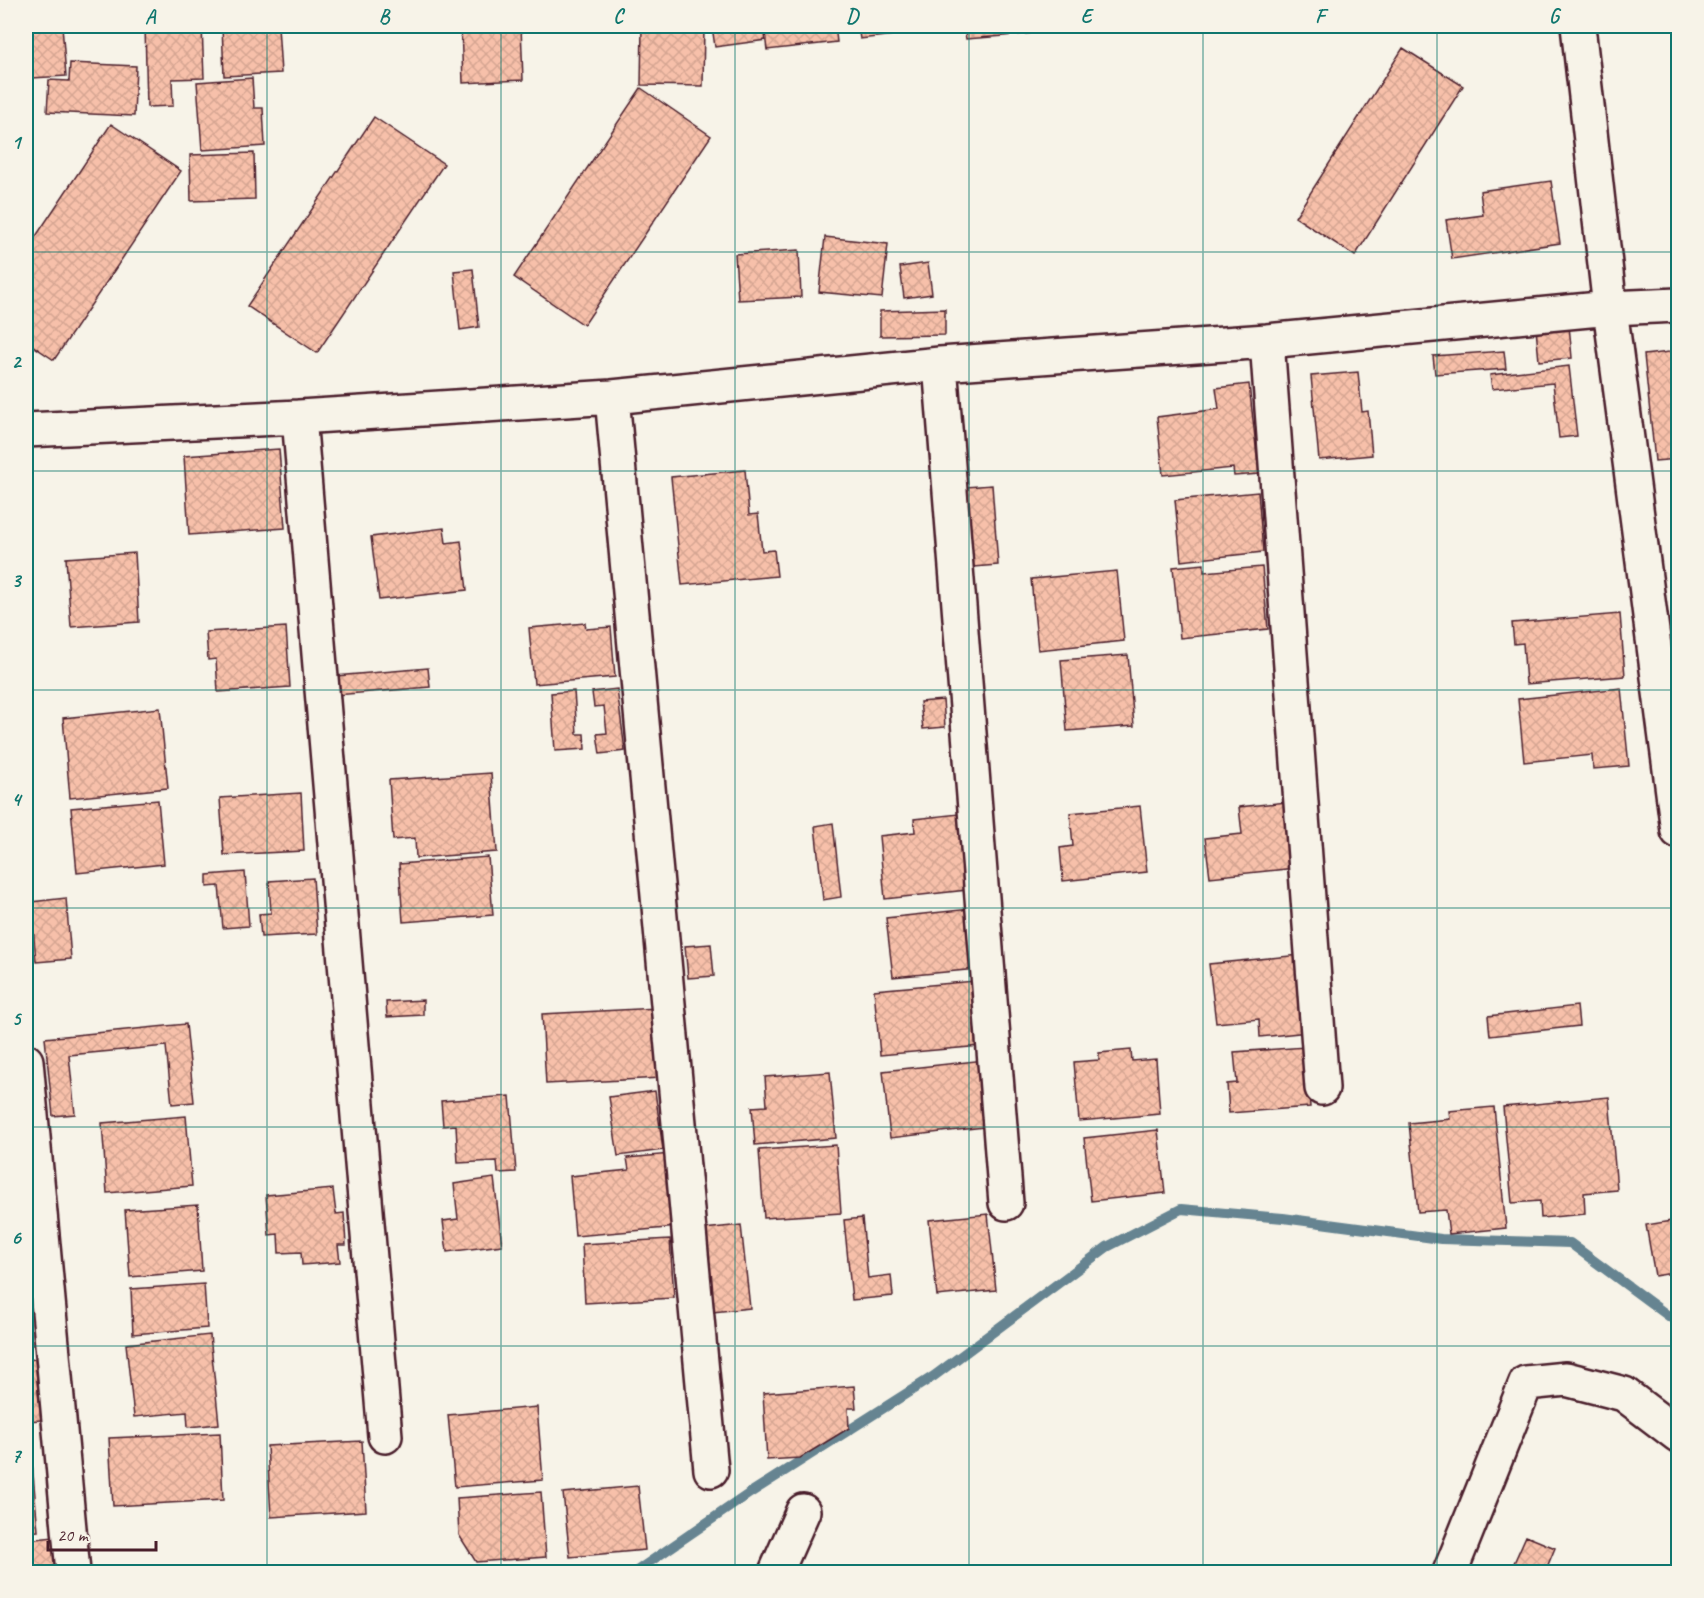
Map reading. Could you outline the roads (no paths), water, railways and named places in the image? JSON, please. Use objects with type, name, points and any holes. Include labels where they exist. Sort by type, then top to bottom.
[{"type":"street","points":[[1578,26],[1610,308],[1678,831]]},
{"type":"street","points":[[26,430],[299,417],[612,396],[940,364],[1267,341],[1610,308],[1678,305]]},
{"type":"street","points":[[1267,341],[1322,1088]]},
{"type":"street","points":[[940,364],[1006,1203]]},
{"type":"street","points":[[612,396],[711,1470]]},
{"type":"street","points":[[299,417],[385,1436]]},
{"type":"street","points":[[26,1061],[73,1572]]},
{"type":"street","points":[[1450,1572],[1526,1383],[1566,1379],[1624,1394],[1678,1435]]},
{"type":"street","points":[[776,1572],[803,1511]]},
{"type":"waterway","points":[[635,1572],[750,1493],[934,1376],[1107,1247],[1181,1209],[1283,1218],[1441,1239],[1570,1243],[1678,1323]]}]
